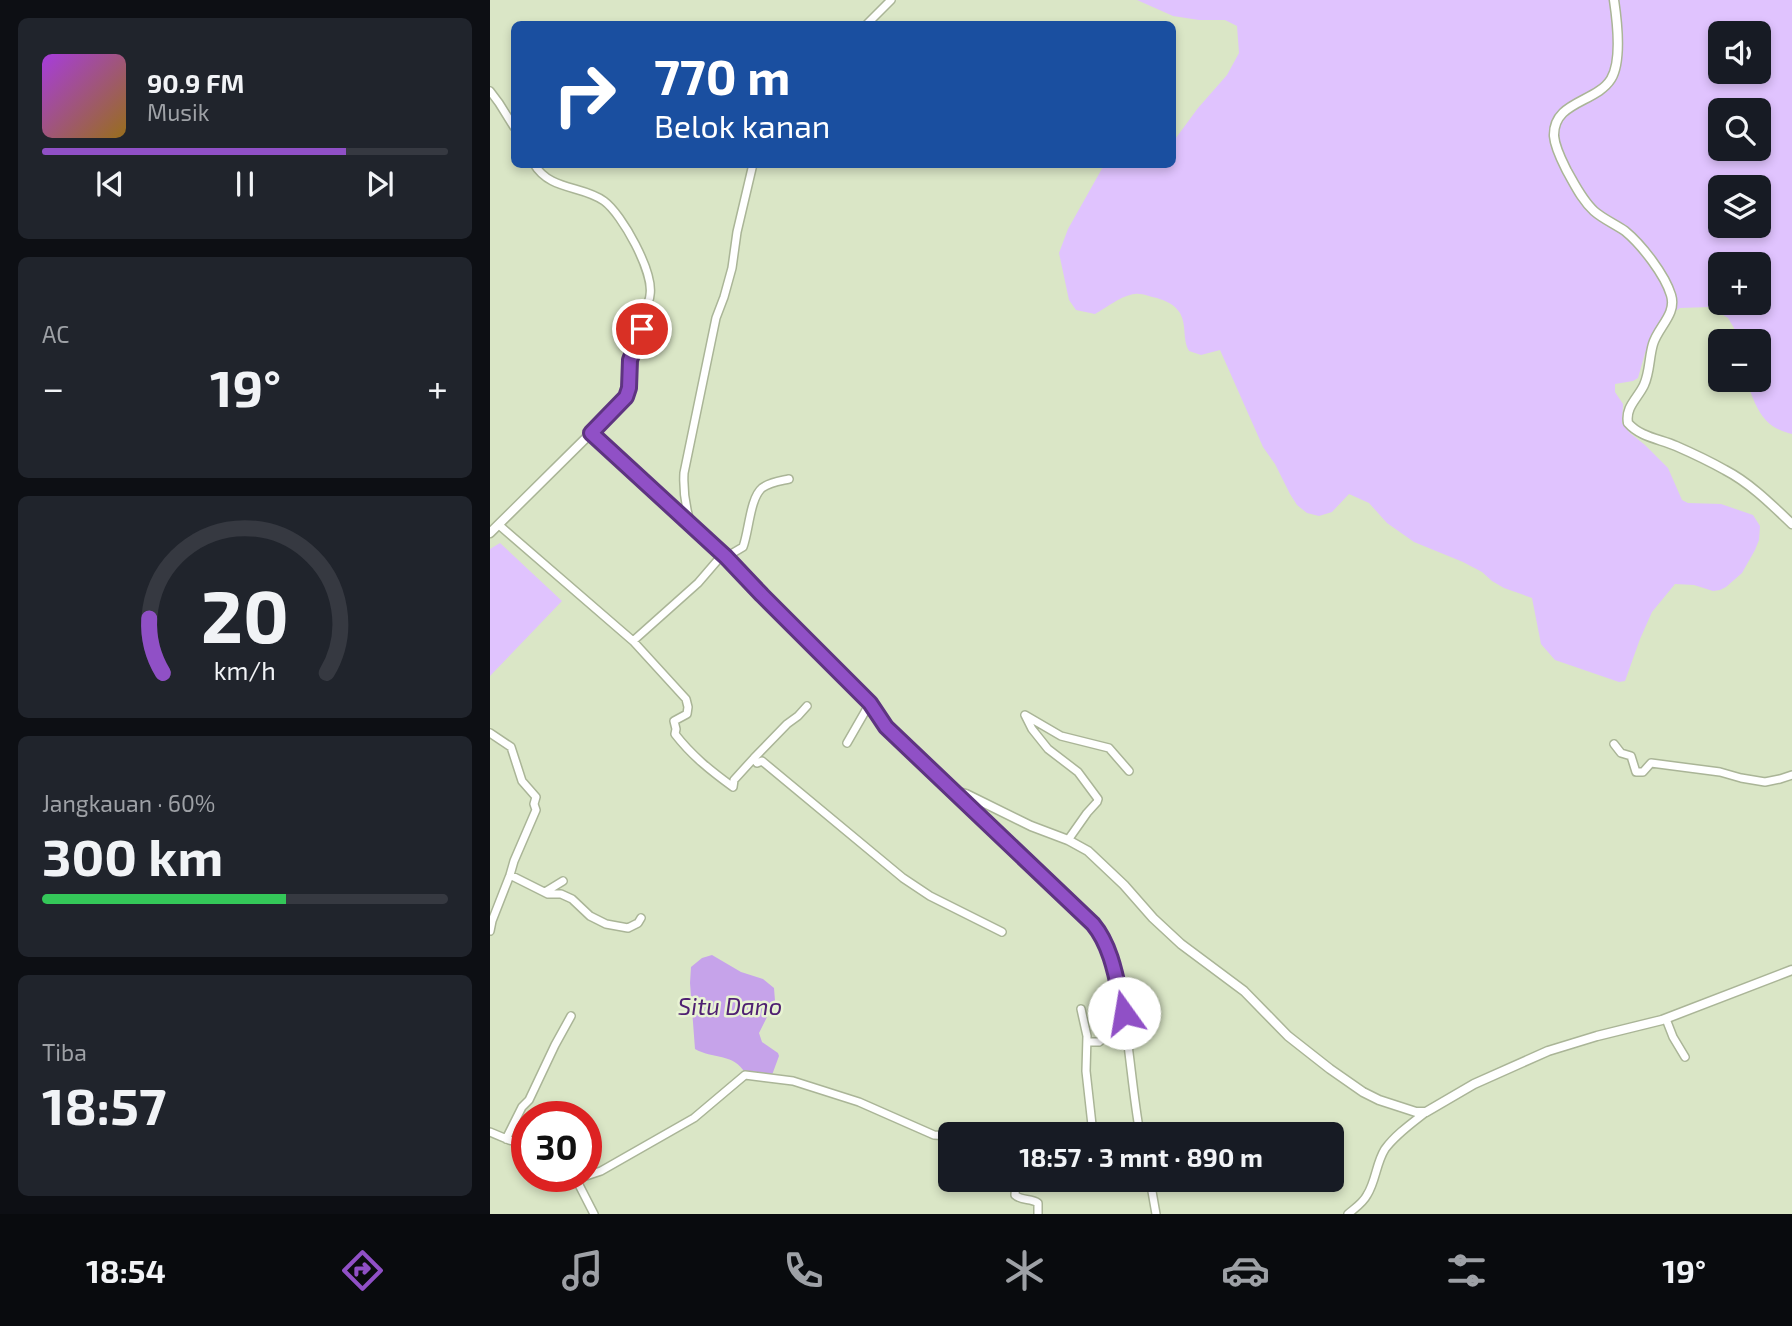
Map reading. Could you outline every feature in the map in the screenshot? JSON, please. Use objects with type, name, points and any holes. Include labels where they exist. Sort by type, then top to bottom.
[{"type":"street","points":[[870,21],[891,0]]},
{"type":"street","points":[[1614,0],[1618,30],[1613,75],[1605,86],[1560,114],[1554,138],[1564,164],[1587,204],[1603,218],[1624,230],[1639,245],[1662,278],[1672,299],[1669,316],[1653,343],[1649,370],[1643,386],[1628,410],[1628,423],[1649,437],[1676,446],[1736,476],[1755,489],[1792,524]]},
{"type":"street","points":[[490,91],[511,122]]},
{"type":"street","points":[[490,533],[625,399],[629,392],[630,360],[642,329],[650,295],[649,277],[642,258],[611,207],[602,199],[588,193],[565,188],[539,173],[536,168]]},
{"type":"street","points":[[691,526],[684,492],[684,473],[716,318],[732,268],[737,232],[752,168]]},
{"type":"street","points":[[591,433],[724,555],[870,703],[886,727],[1097,929],[1115,975],[1126,1027],[1138,1122]]},
{"type":"street","points":[[634,640],[698,583],[724,555],[743,547],[755,500],[760,491],[766,486],[789,479]]},
{"type":"street","points":[[499,525],[634,640],[688,702],[687,714],[674,721],[675,734],[698,761],[733,787],[734,780],[754,758],[807,706]]},
{"type":"street","points":[[847,743],[870,703]]},
{"type":"street","points":[[1068,840],[1098,799],[1078,772],[1048,750],[1025,716],[1061,736],[1108,747],[1129,771]]},
{"type":"street","points":[[490,733],[511,747],[522,781],[536,797],[536,810],[491,921],[490,931]]},
{"type":"street","points":[[1614,744],[1621,753],[1631,756],[1636,772],[1643,772],[1651,763],[1720,772],[1765,782],[1792,775]]},
{"type":"street","points":[[754,758],[757,763],[762,761],[903,878],[930,896],[1002,932]]},
{"type":"street","points":[[951,790],[1068,840],[1097,858],[1181,944],[1244,991],[1288,1036],[1329,1069],[1379,1100],[1426,1112]]},
{"type":"street","points":[[510,875],[548,894],[561,894],[572,899],[590,916],[606,924],[628,928],[638,923],[641,918]]},
{"type":"street","points":[[544,892],[563,881]]},
{"type":"street","points":[[1348,1214],[1369,1192],[1378,1162],[1392,1141],[1426,1112],[1474,1084],[1548,1051],[1651,1024],[1792,970]]},
{"type":"street","points":[[1081,1009],[1087,1042],[1086,1071],[1092,1122]]},
{"type":"street","points":[[506,1139],[571,1016]]},
{"type":"street","points":[[1666,1018],[1685,1057]]},
{"type":"street","points":[[1087,1042],[1099,1042],[1114,1030],[1126,1027]]},
{"type":"street","points":[[602,1170],[694,1118],[746,1075],[793,1081],[859,1102],[938,1135]]},
{"type":"street","points":[[490,1132],[511,1140]]},
{"type":"street","points":[[583,1192],[594,1214]]},
{"type":"street","points":[[1014,1192],[1017,1198],[1038,1203],[1038,1214]]},
{"type":"street","points":[[1152,1192],[1156,1214]]},
{"type":"shaded area","points":[[1137,0],[1792,0],[1792,434],[1766,421],[1751,392],[1771,392],[1771,329],[1734,329],[1723,315],[1771,315],[1771,252],[1708,252],[1708,307],[1680,308],[1662,320],[1645,353],[1638,378],[1615,384],[1615,392],[1623,404],[1622,423],[1668,468],[1682,500],[1688,503],[1721,504],[1753,515],[1760,526],[1759,540],[1742,573],[1726,587],[1713,591],[1694,585],[1675,584],[1652,612],[1625,681],[1619,682],[1555,660],[1541,644],[1532,598],[1504,588],[1463,562],[1414,542],[1387,523],[1369,503],[1349,494],[1332,512],[1319,516],[1307,513],[1297,505],[1263,447],[1220,350],[1201,355],[1189,351],[1182,318],[1172,305],[1157,298],[1135,294],[1120,299],[1095,314],[1076,310],[1069,300],[1059,253],[1068,229],[1102,168],[1176,168],[1176,138],[1227,75],[1239,53],[1237,26],[1225,20],[1173,16]]},
{"type":"shaded area","points":[[500,543],[562,601],[490,676],[490,549]]},
{"type":"water","name":"Situ Dano","points":[[712,955],[741,972],[763,979],[774,988],[775,1001],[759,1033],[762,1042],[779,1056],[772,1075],[745,1073],[729,1059],[695,1049],[691,967],[702,958]]},
{"type":"route","points":[[642,329],[630,360],[626,397],[591,433],[726,557],[870,703],[886,727],[1093,924],[1107,950],[1124,1013]]}]
